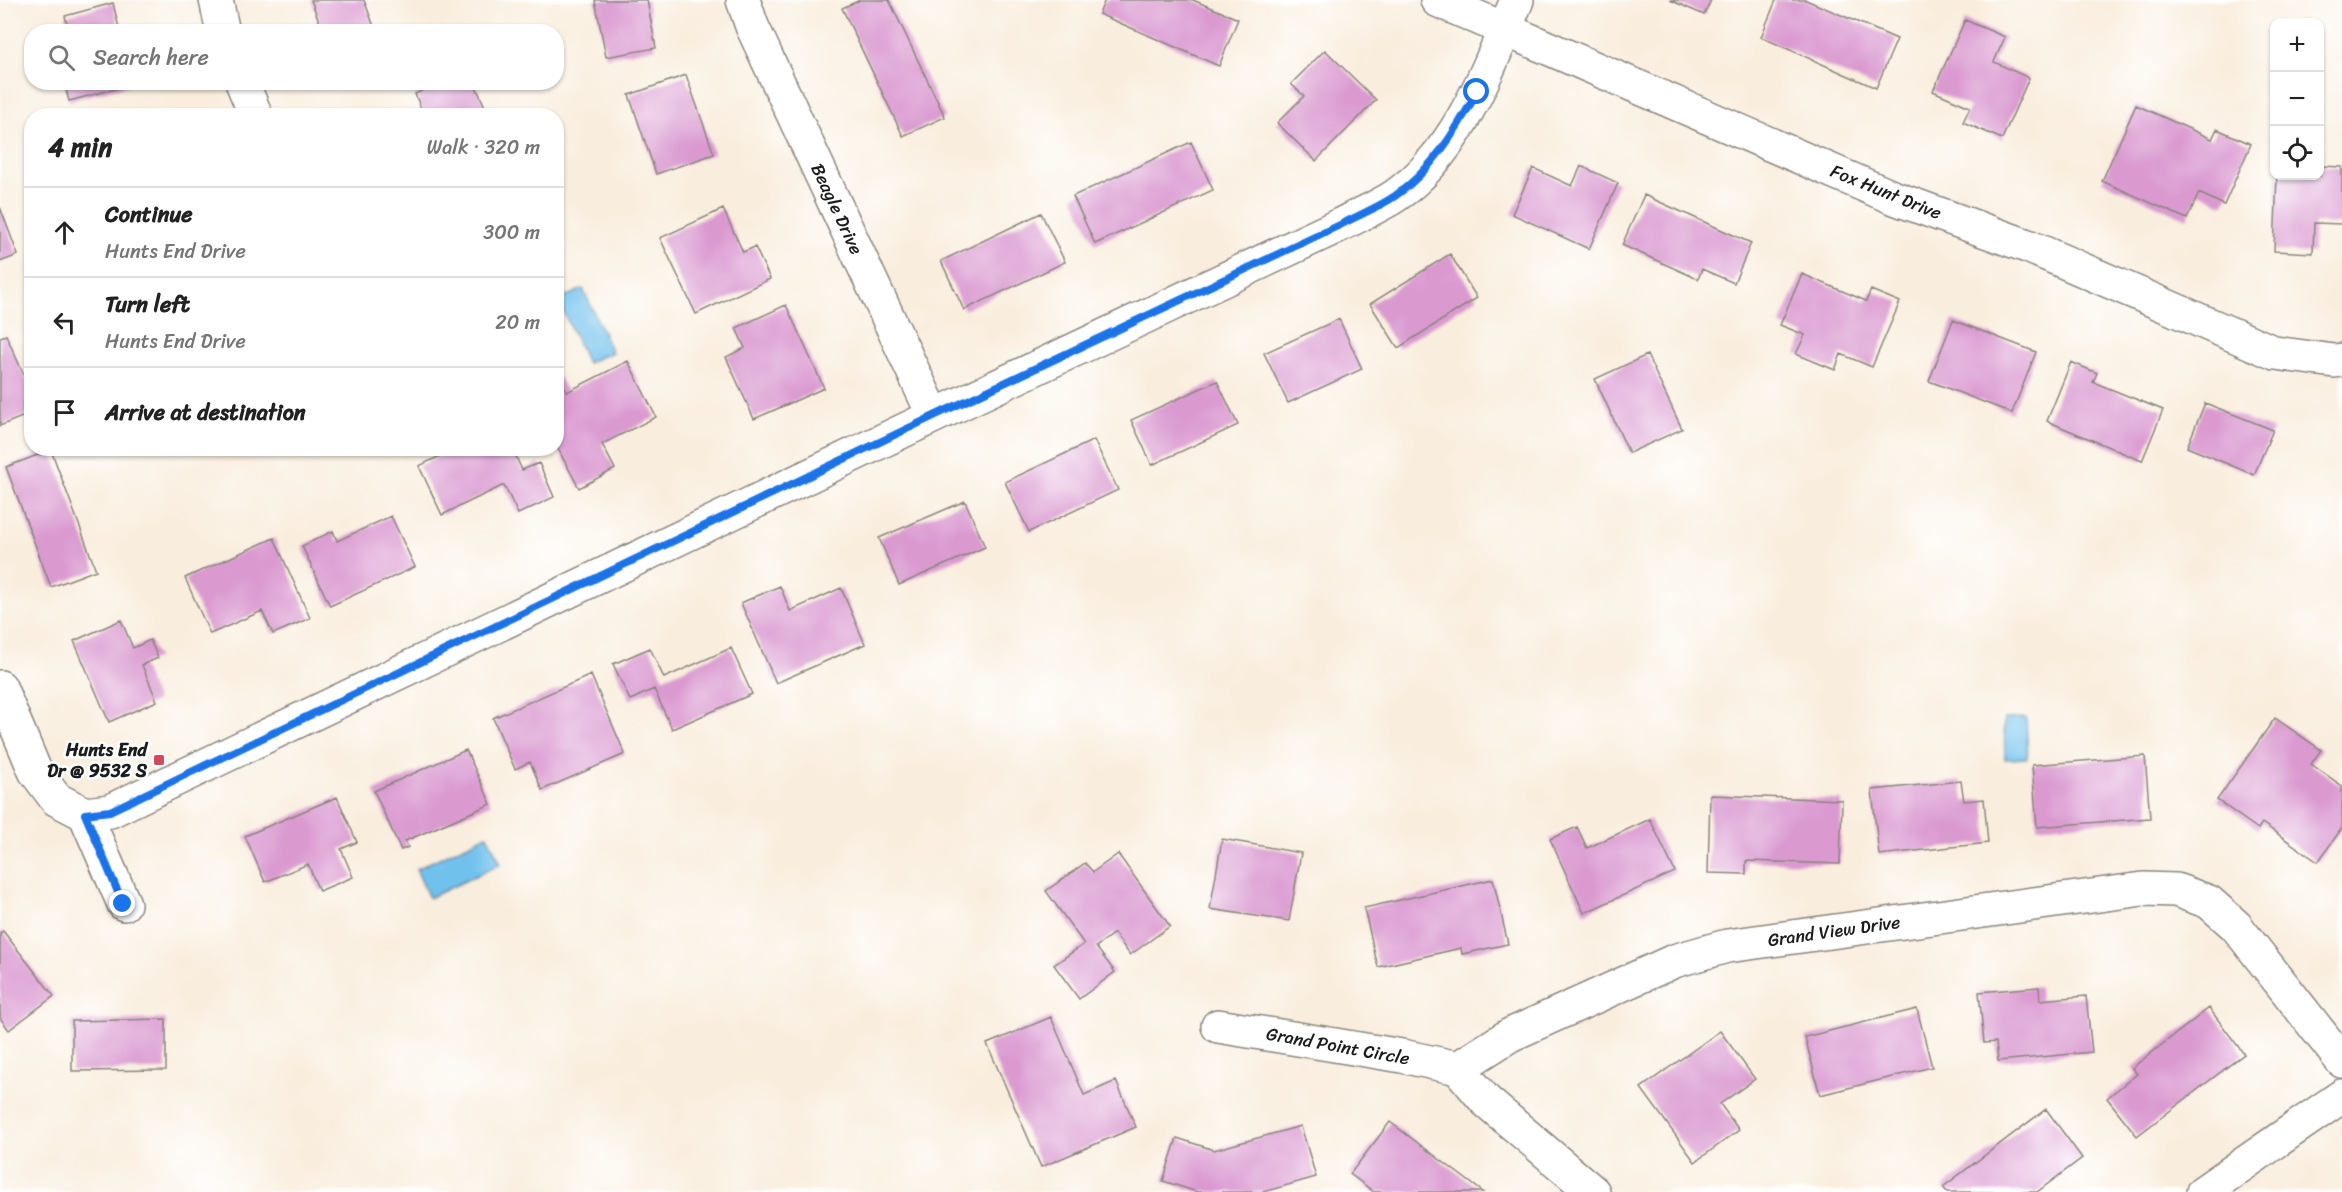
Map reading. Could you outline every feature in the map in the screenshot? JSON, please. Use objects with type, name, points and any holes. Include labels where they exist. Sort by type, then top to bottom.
[{"type":"street","points":[[216,0],[221,24]]},
{"type":"street","name":"Beagle Drive","points":[[743,0],[752,26],[934,416]]},
{"type":"street","name":"Fox Hunt Drive","points":[[1437,0],[1892,197],[2030,247],[2276,353],[2334,361],[2342,360]]},
{"type":"street","points":[[0,687],[35,771],[56,799],[85,814],[110,811],[934,416],[1170,306],[1394,196],[1433,161],[1464,117],[1517,0]]},
{"type":"street","points":[[245,90],[253,108]]},
{"type":"street","points":[[85,814],[123,904]]},
{"type":"street","name":"Grand View Drive","points":[[1458,1068],[1510,1035],[1674,961],[1727,946],[2143,889],[2176,890],[2209,902],[2236,926],[2342,1061]]},
{"type":"street","name":"Grand Point Circle","points":[[1218,1026],[1402,1056],[1458,1068]]},
{"type":"street","points":[[1458,1068],[1486,1101],[1593,1192]]},
{"type":"street","points":[[2203,1192],[2342,1096]]},
{"type":"water","points":[[583,289],[612,352],[587,363],[564,313],[564,297]]},
{"type":"water","points":[[2026,718],[2028,758],[2005,759],[2004,719]]},
{"type":"water","points":[[487,835],[501,864],[429,898],[416,869]]},
{"type":"building","points":[[311,0],[364,0],[373,24],[320,24]]},
{"type":"building","points":[[595,0],[647,0],[656,48],[606,57]]},
{"type":"building","points":[[860,0],[889,0],[945,117],[903,136],[842,8]]},
{"type":"building","points":[[1105,0],[1193,0],[1238,19],[1219,66],[1099,14]]},
{"type":"building","points":[[1670,0],[1711,0],[1704,15]]},
{"type":"building","points":[[1776,0],[1806,0],[1897,39],[1876,88],[1761,37]]},
{"type":"building","points":[[113,3],[118,24],[67,24],[65,16]]},
{"type":"building","points":[[1965,20],[2005,37],[1994,62],[2029,78],[2002,139],[1963,122],[1970,107],[1933,91]]},
{"type":"building","points":[[1325,50],[1376,100],[1316,161],[1277,123],[1304,96],[1291,84]]},
{"type":"building","points":[[686,75],[714,154],[656,174],[629,95]]},
{"type":"building","points":[[66,90],[111,90],[69,101]]},
{"type":"building","points":[[423,90],[478,90],[485,108],[421,108],[415,94]]},
{"type":"building","points":[[2136,105],[2212,139],[2217,129],[2251,144],[2224,205],[2199,193],[2187,219],[2102,181]]},
{"type":"building","points":[[1191,142],[1213,190],[1095,244],[1073,196]]},
{"type":"building","points":[[1581,166],[1618,183],[1589,249],[1512,214],[1533,168],[1572,186]]},
{"type":"building","points":[[2324,166],[2342,167],[2342,224],[2314,223],[2313,253],[2274,251],[2277,180],[2324,180]]},
{"type":"building","points":[[1644,195],[1751,243],[1734,283],[1702,269],[1698,279],[1622,245]]},
{"type":"building","points":[[0,207],[18,255],[0,262]]},
{"type":"building","points":[[723,209],[743,252],[755,247],[770,279],[696,314],[660,238]]},
{"type":"building","points":[[1041,213],[1065,262],[964,310],[941,261]]},
{"type":"building","points":[[1450,254],[1477,298],[1398,348],[1370,304]]},
{"type":"building","points":[[1802,274],[1866,301],[1871,290],[1900,302],[1872,367],[1841,354],[1835,370],[1796,354],[1805,335],[1780,325]]},
{"type":"building","points":[[786,305],[824,388],[754,419],[726,357],[745,348],[736,328]]},
{"type":"building","points":[[1339,319],[1362,369],[1288,403],[1264,353]]},
{"type":"building","points":[[1953,320],[2036,352],[2012,413],[1929,381]]},
{"type":"building","points":[[6,335],[24,375],[24,416],[0,426],[0,337]]},
{"type":"building","points":[[1647,355],[1682,429],[1629,453],[1595,379]]},
{"type":"building","points":[[628,361],[656,417],[602,444],[615,469],[579,488],[562,456],[564,456],[564,386],[567,392]]},
{"type":"building","points":[[2071,362],[2097,373],[2093,382],[2163,410],[2142,461],[2047,421]]},
{"type":"building","points":[[1217,381],[1238,425],[1152,465],[1131,420]]},
{"type":"building","points":[[2205,403],[2273,430],[2254,475],[2187,447]]},
{"type":"building","points":[[1094,440],[1118,490],[1029,532],[1005,482]]},
{"type":"building","points":[[35,456],[53,456],[96,570],[51,587],[6,467]]},
{"type":"building","points":[[440,456],[516,456],[522,470],[539,463],[554,497],[518,514],[504,485],[442,515],[419,466]]},
{"type":"building","points":[[965,501],[985,547],[899,585],[879,538]]},
{"type":"building","points":[[391,516],[415,567],[330,606],[302,546],[333,531],[337,541]]},
{"type":"building","points":[[274,538],[310,618],[273,634],[262,611],[210,634],[185,578]]},
{"type":"building","points":[[780,586],[790,611],[841,588],[865,644],[776,683],[741,603]]},
{"type":"building","points":[[121,620],[133,648],[150,640],[158,658],[142,665],[157,701],[109,722],[74,641]]},
{"type":"building","points":[[650,648],[664,678],[731,648],[752,694],[672,729],[654,689],[630,700],[613,664]]},
{"type":"building","points":[[591,675],[625,754],[542,790],[530,762],[515,769],[493,718]]},
{"type":"building","points":[[2275,718],[2321,750],[2311,764],[2342,786],[2342,828],[2318,862],[2262,823],[2258,829],[2217,800]]},
{"type":"building","points":[[466,750],[491,804],[405,841],[408,847],[401,850],[374,791]]},
{"type":"building","points":[[2145,756],[2150,818],[2037,827],[2032,765]]},
{"type":"building","points":[[1961,781],[1964,801],[1984,799],[1988,843],[1879,855],[1872,790]]},
{"type":"building","points":[[1710,795],[1842,800],[1840,864],[1746,861],[1746,874],[1708,873]]},
{"type":"building","points":[[337,797],[357,842],[341,849],[353,877],[319,891],[308,864],[265,882],[245,836]]},
{"type":"building","points":[[1650,819],[1675,872],[1584,913],[1550,839],[1577,827],[1587,848]]},
{"type":"building","points":[[1222,839],[1301,853],[1289,921],[1210,909]]},
{"type":"building","points":[[1118,854],[1170,926],[1130,955],[1114,933],[1096,947],[1115,972],[1079,999],[1054,965],[1084,944],[1046,891],[1085,863],[1093,872]]},
{"type":"building","points":[[1493,879],[1508,944],[1462,954],[1461,948],[1378,967],[1364,908]]},
{"type":"building","points":[[3,931],[54,996],[9,1030],[0,1018],[0,933]]},
{"type":"building","points":[[2039,987],[2040,1000],[2086,996],[2092,1052],[1998,1061],[1996,1042],[1984,1043],[1979,992]]},
{"type":"building","points":[[2209,1008],[2244,1054],[2137,1136],[2107,1098],[2137,1074],[2132,1068]]},
{"type":"building","points":[[1917,1009],[1932,1067],[1820,1095],[1805,1037]]},
{"type":"building","points":[[1051,1017],[1084,1095],[1116,1081],[1136,1127],[1041,1167],[987,1044]]},
{"type":"building","points":[[166,1019],[166,1070],[72,1071],[72,1021]]},
{"type":"building","points":[[1720,1031],[1755,1079],[1720,1104],[1739,1130],[1695,1162],[1641,1088]]},
{"type":"building","points":[[2046,1109],[2082,1158],[2037,1192],[1947,1192],[1943,1187]]},
{"type":"building","points":[[1390,1122],[1483,1192],[1374,1192],[1350,1174]]},
{"type":"building","points":[[1301,1126],[1316,1177],[1263,1192],[1197,1192],[1163,1181],[1177,1138],[1214,1150]]},
{"type":"place","name":"Hunts End Dr @ 9532 S","points":[[159,760]]},
{"type":"route","points":[[123,904],[85,814],[110,811],[934,416],[1342,224],[1394,196],[1421,174],[1464,117],[1477,92]]}]
